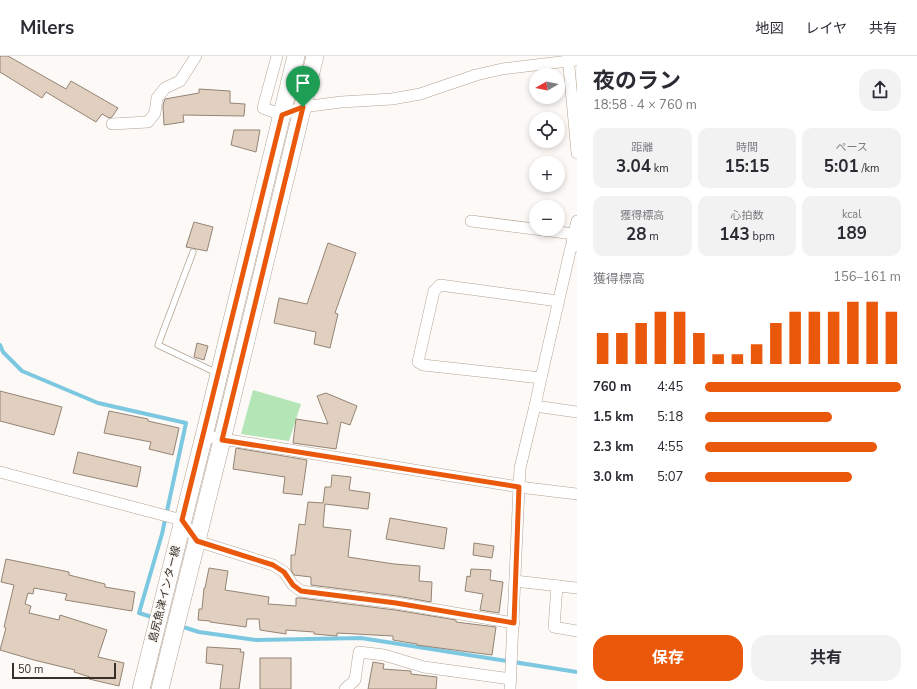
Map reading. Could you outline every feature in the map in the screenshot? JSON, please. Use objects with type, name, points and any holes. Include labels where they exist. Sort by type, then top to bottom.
[{"type":"main road","name":"島尻魚津インター線","points":[[141,689],[296,56]]},
{"type":"main road","name":"島尻魚津インター線","points":[[160,689],[315,56]]},
{"type":"street","points":[[112,124],[148,122],[155,114],[157,98],[165,88],[180,81],[196,56]]},
{"type":"street","points":[[277,56],[263,108],[282,115],[303,107],[341,102],[399,98],[420,94],[476,75],[502,69],[571,59],[577,153]]},
{"type":"street","points":[[345,689],[355,680],[359,652],[384,655],[424,667],[511,684],[520,468],[558,301],[574,246],[574,234],[577,220]]},
{"type":"street","points":[[471,221],[574,234]]},
{"type":"street","points":[[541,378],[423,365],[418,362],[434,291],[440,285],[558,301]]},
{"type":"street","points":[[535,406],[577,412]]},
{"type":"street","points":[[204,436],[519,487],[577,494]]},
{"type":"street","points":[[0,472],[182,520],[197,541],[273,565],[284,572],[293,585],[301,591],[396,603],[514,623]]},
{"type":"street","points":[[515,581],[577,588]]},
{"type":"street","points":[[557,586],[554,628],[577,631]]},
{"type":"lane","points":[[193,252],[158,345],[219,374]]},
{"type":"green space","points":[[253,390],[301,404],[289,441],[241,434]]},
{"type":"building","points":[[0,56],[8,56],[66,89],[71,81],[118,108],[112,117],[109,118],[102,114],[96,122],[46,92],[42,98],[0,72]]},
{"type":"building","points":[[199,89],[230,91],[230,103],[245,104],[244,116],[183,115],[184,122],[164,125],[163,105],[165,99],[199,93]]},
{"type":"building","points":[[234,130],[260,130],[256,152],[231,145]]},
{"type":"building","points":[[194,222],[213,227],[207,251],[186,247]]},
{"type":"building","points":[[328,243],[356,253],[335,313],[338,314],[330,348],[314,344],[316,332],[274,323],[279,298],[307,304]]},
{"type":"building","points":[[197,343],[208,346],[204,360],[194,357]]},
{"type":"building","points":[[0,391],[62,407],[54,435],[0,421]]},
{"type":"building","points":[[326,393],[357,406],[350,425],[341,422],[336,449],[293,443],[296,419],[328,424],[317,396]]},
{"type":"building","points":[[109,411],[148,419],[148,421],[179,428],[173,455],[149,449],[151,442],[104,433]]},
{"type":"building","points":[[236,448],[307,460],[302,495],[283,493],[285,477],[233,469]]},
{"type":"building","points":[[78,452],[141,467],[137,487],[73,473]]},
{"type":"building","points":[[332,475],[351,477],[349,490],[370,493],[368,509],[325,504],[323,527],[351,530],[348,557],[394,564],[420,566],[419,581],[432,582],[431,602],[311,585],[311,577],[294,575],[291,570],[291,555],[295,555],[299,524],[305,525],[308,502],[323,503],[325,487],[331,487]]},
{"type":"building","points":[[390,518],[447,528],[444,549],[386,539]]},
{"type":"building","points":[[474,543],[494,546],[492,558],[473,555]]},
{"type":"building","points":[[6,559],[69,572],[69,575],[105,584],[105,587],[135,592],[132,611],[65,600],[67,594],[34,588],[33,594],[28,593],[25,604],[31,606],[29,613],[59,620],[60,615],[107,630],[98,657],[124,663],[119,686],[89,679],[90,677],[74,672],[75,670],[0,650],[6,628],[4,627],[14,585],[1,582]]},
{"type":"building","points":[[209,568],[228,571],[225,590],[269,597],[268,604],[296,606],[296,598],[300,598],[395,610],[456,620],[456,622],[496,627],[492,655],[417,645],[393,640],[393,636],[337,633],[337,636],[314,634],[314,632],[286,630],[286,634],[260,630],[259,619],[247,619],[246,627],[198,620],[199,609],[202,609],[204,588]]},
{"type":"building","points":[[471,569],[491,570],[490,580],[503,582],[499,613],[480,610],[483,594],[465,591],[467,576],[470,577]]},
{"type":"building","points":[[207,647],[241,649],[240,652],[244,652],[239,689],[220,689],[223,665],[206,663]]},
{"type":"building","points":[[260,658],[291,658],[291,689],[260,689]]},
{"type":"building","points":[[373,662],[384,664],[383,669],[411,671],[411,674],[437,677],[436,689],[368,689]]},
{"type":"waterway","points":[[0,345],[3,352],[22,371],[98,403],[186,423],[162,534],[139,613],[155,618]]},
{"type":"waterway","points":[[180,626],[199,632],[256,640],[361,638],[577,672]]},
{"type":"route","points":[[303,107],[222,440],[519,487],[514,623],[396,603],[301,591],[293,585],[284,572],[273,565],[197,541],[182,520],[204,436],[282,115],[303,107]]}]
